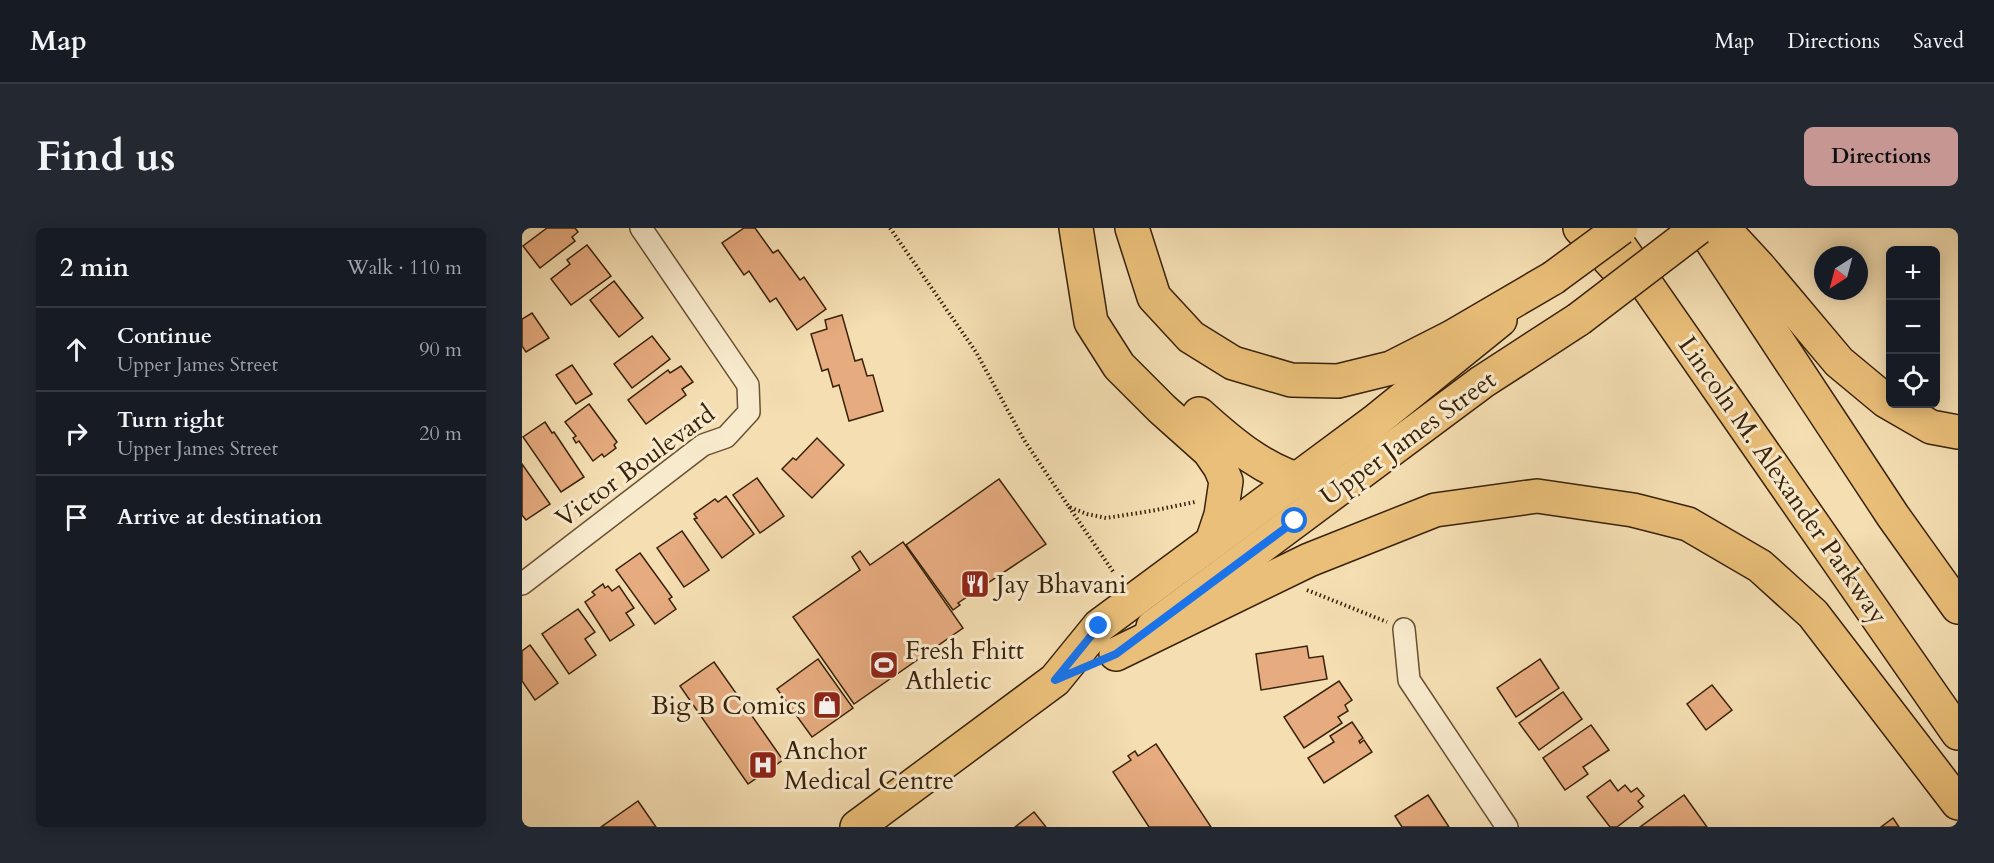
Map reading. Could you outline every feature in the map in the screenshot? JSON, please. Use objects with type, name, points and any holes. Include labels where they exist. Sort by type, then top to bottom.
[{"type":"main road","points":[[1076,228],[1091,322],[1119,366],[1209,451],[1220,467],[1226,481],[1221,515],[1212,542]]},
{"type":"main road","points":[[1132,228],[1154,297],[1191,337],[1233,363],[1291,380],[1338,381],[1391,368],[1452,337],[1552,278]]},
{"type":"main road","points":[[1580,228],[1692,349]]},
{"type":"main road","name":"Lincoln M. Alexander Parkway","points":[[1607,228],[1958,733]]},
{"type":"main road","name":"Upper James Street","points":[[1055,680],[1099,626],[1374,422],[1552,278],[1621,228]]},
{"type":"main road","name":"Upper James Street","points":[[857,827],[1055,680],[1116,654],[1482,382],[1579,319],[1698,228]]},
{"type":"main road","points":[[1703,228],[1893,516],[1958,607]]},
{"type":"main road","points":[[1722,228],[1759,267],[1839,362],[1886,401],[1931,427],[1958,432]]},
{"type":"main road","points":[[1082,274],[1125,342],[1148,368],[1227,440],[1267,467],[1311,483],[1344,486]]},
{"type":"main road","points":[[1116,654],[1308,560],[1435,510],[1537,496],[1633,510],[1688,524],[1760,566],[1814,614],[1958,803]]},
{"type":"street","name":"Victor Boulevard","points":[[522,584],[703,445],[726,437],[749,412],[748,385],[641,228]]},
{"type":"street","points":[[1404,629],[1409,680],[1507,827]]},
{"type":"path","points":[[890,228],[975,352],[1024,440],[1114,573]]},
{"type":"path","points":[[1069,507],[1106,518],[1198,501]]},
{"type":"path","points":[[1307,590],[1404,629]]},
{"type":"building","points":[[547,228],[575,228],[578,232],[572,237],[575,241],[540,268],[523,246]]},
{"type":"building","points":[[744,228],[755,228],[773,253],[778,250],[800,280],[804,277],[826,309],[797,330],[776,298],[770,302],[749,271],[744,275],[722,243]]},
{"type":"building","points":[[587,245],[611,276],[571,305],[551,279],[570,264],[567,260]]},
{"type":"building","points":[[614,281],[643,318],[619,337],[590,300]]},
{"type":"building","points":[[532,313],[549,338],[526,352],[522,346],[522,319]]},
{"type":"building","points":[[842,315],[855,361],[862,359],[867,376],[873,375],[883,411],[849,421],[839,385],[833,387],[828,369],[822,371],[811,334],[827,329],[825,320]]},
{"type":"building","points":[[652,336],[670,359],[632,388],[614,364]]},
{"type":"building","points":[[572,365],[592,394],[576,404],[556,375]]},
{"type":"building","points":[[681,366],[693,382],[682,389],[686,395],[646,424],[628,400],[668,370],[670,373]]},
{"type":"building","points":[[589,404],[617,442],[614,445],[616,448],[604,457],[602,454],[593,461],[579,441],[576,443],[573,438],[576,436],[565,422]]},
{"type":"building","points":[[545,422],[584,477],[561,492],[523,437]]},
{"type":"building","points":[[817,438],[844,465],[812,498],[782,469],[793,458],[796,460]]},
{"type":"building","points":[[522,464],[550,504],[526,520],[522,515]]},
{"type":"building","points":[[757,478],[784,516],[760,533],[733,495]]},
{"type":"building","points":[[999,479],[1046,544],[958,603],[960,605],[953,610],[906,545]]},
{"type":"building","points":[[726,496],[754,534],[722,558],[694,519],[697,518],[694,514],[715,499],[718,502]]},
{"type":"building","points":[[682,531],[709,570],[684,587],[657,548]]},
{"type":"building","points":[[903,542],[963,628],[854,704],[793,617],[860,570],[852,557],[860,551],[870,565]]},
{"type":"building","points":[[640,553],[672,597],[669,599],[676,609],[655,624],[616,570]]},
{"type":"building","points":[[603,584],[605,588],[608,586],[612,591],[619,586],[634,608],[626,613],[634,625],[610,641],[585,602],[595,595],[592,592]]},
{"type":"building","points":[[578,609],[595,632],[585,639],[596,655],[569,674],[542,634]]},
{"type":"building","points":[[530,645],[558,683],[535,700],[522,681],[522,651]]},
{"type":"building","points":[[1307,646],[1309,658],[1323,656],[1327,679],[1261,690],[1256,654]]},
{"type":"building","points":[[818,659],[853,708],[812,737],[777,689]]},
{"type":"building","points":[[1540,659],[1559,688],[1516,717],[1497,688]]},
{"type":"building","points":[[714,662],[783,760],[748,784],[680,686]]},
{"type":"building","points":[[1339,681],[1352,700],[1345,705],[1348,711],[1338,717],[1342,723],[1304,748],[1284,717]]},
{"type":"building","points":[[1712,685],[1732,710],[1706,730],[1687,704]]},
{"type":"building","points":[[1563,692],[1582,719],[1539,750],[1519,723]]},
{"type":"building","points":[[1352,722],[1363,738],[1359,741],[1360,743],[1364,740],[1372,752],[1324,783],[1308,758],[1334,742],[1330,736]]},
{"type":"building","points":[[1591,725],[1609,750],[1583,767],[1588,774],[1565,790],[1543,758]]},
{"type":"building","points":[[1156,744],[1211,827],[1149,827],[1113,772],[1131,760],[1128,756],[1135,751],[1138,756]]},
{"type":"building","points":[[1610,780],[1618,791],[1625,785],[1631,792],[1637,788],[1644,796],[1638,801],[1643,807],[1617,827],[1610,827],[1587,797]]},
{"type":"building","points":[[1428,795],[1449,827],[1402,827],[1395,816]]},
{"type":"building","points":[[1684,795],[1707,827],[1640,827]]},
{"type":"building","points":[[638,801],[656,827],[601,827]]},
{"type":"building","points":[[1034,812],[1046,827],[1015,827]]},
{"type":"building","points":[[1893,818],[1899,827],[1881,827]]},
{"type":"place","name":"Jay Bhavani","points":[[975,584]]},
{"type":"place","name":"Fresh Fhitt Athletic","points":[[884,665]]},
{"type":"place","name":"Big B Comics","points":[[827,705]]},
{"type":"place","name":"Anchor Medical Centre","points":[[763,765]]},
{"type":"route","points":[[1099,626],[1055,680],[1116,654],[1295,521]]}]
